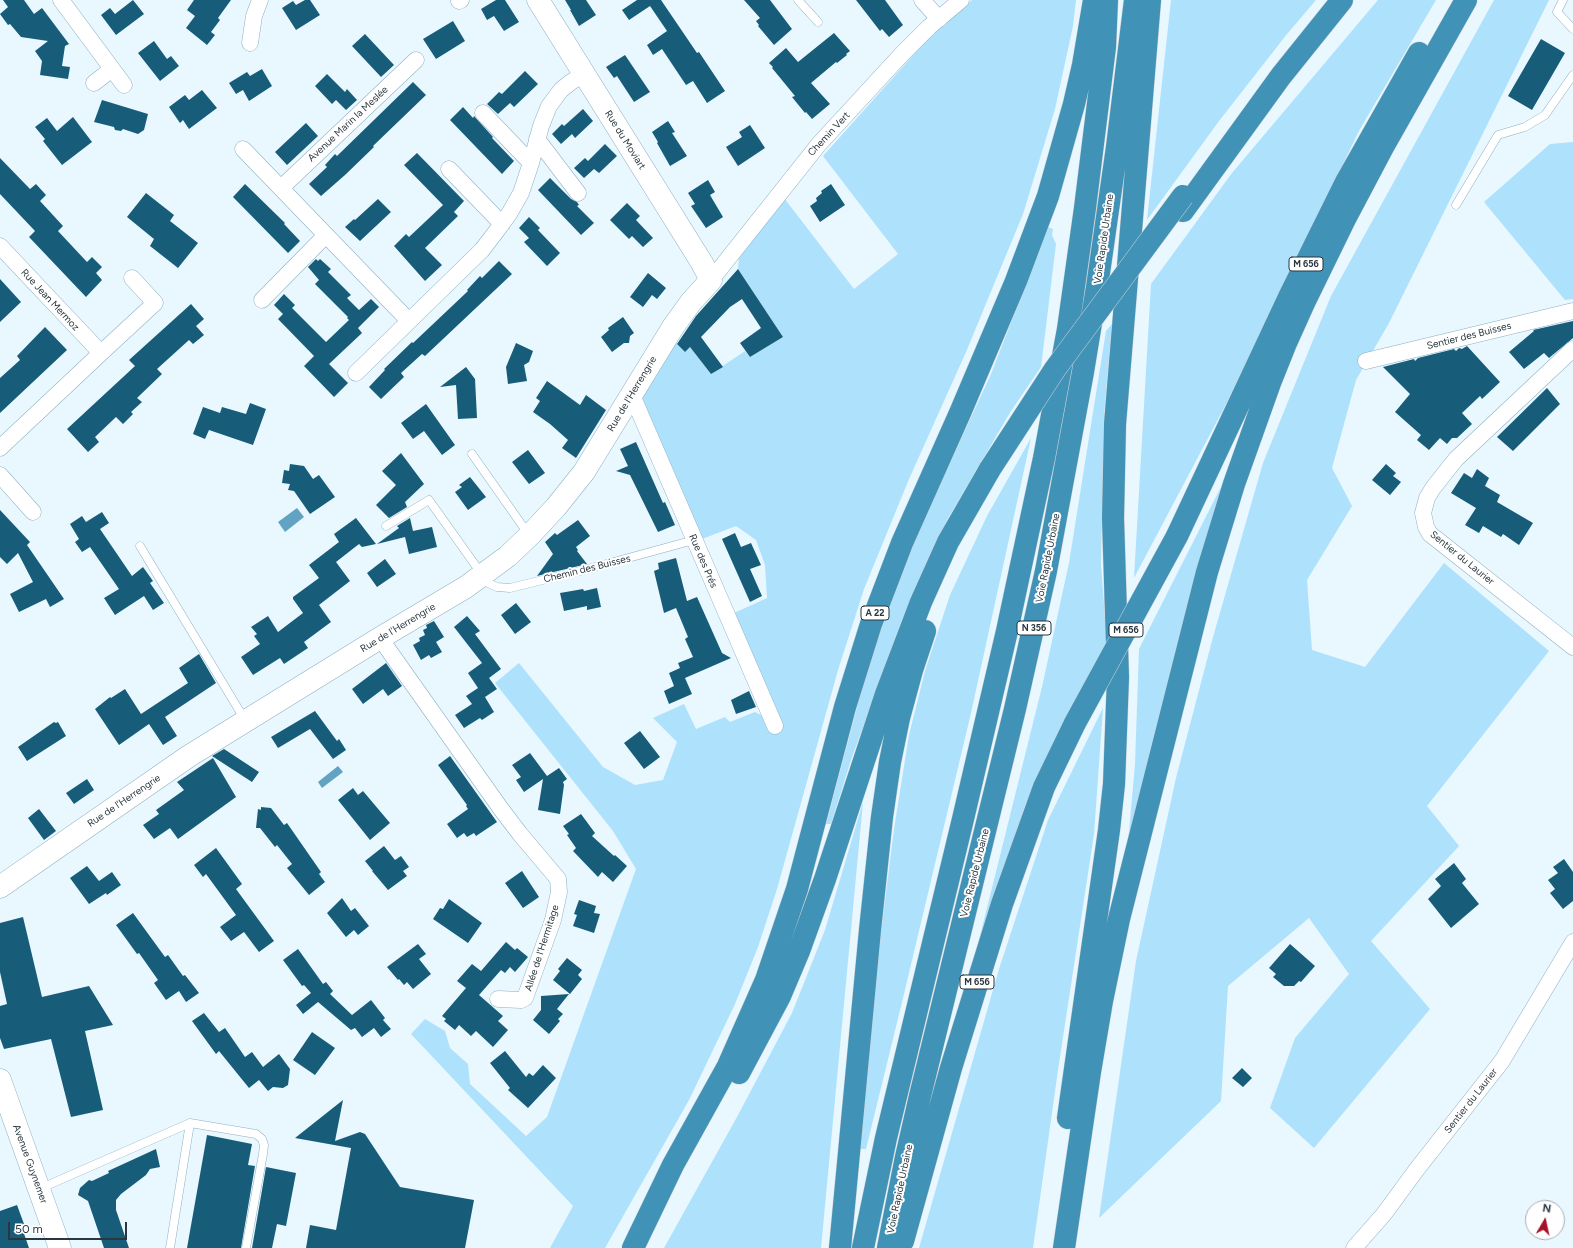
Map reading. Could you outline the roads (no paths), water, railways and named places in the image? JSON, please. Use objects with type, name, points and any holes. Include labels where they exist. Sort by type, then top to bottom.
[{"type":"highway","name":"A 22","points":[[633,1248],[647,1222],[673,1165],[728,1066],[769,973],[797,889],[845,707],[871,624],[902,543],[1011,294],[1048,196],[1074,104],[1083,65],[1094,0]]},
{"type":"highway","name":"N 356","points":[[863,1248],[884,1145],[901,1072],[1002,654],[1044,458],[1068,329],[1085,208],[1105,47],[1107,0]]},
{"type":"highway","name":"Voie Rapide Urbaine","points":[[888,1248],[920,1096],[1015,709],[1046,570],[1083,372],[1097,287],[1117,147],[1135,0]]},
{"type":"highway","points":[[1052,1248],[1114,784],[1118,677],[1113,518],[1116,416],[1150,0]]},
{"type":"highway","points":[[1183,203],[1276,69],[1331,0]]},
{"type":"highway","points":[[647,1222],[684,1172],[749,1057],[780,996],[799,951],[823,885],[875,726],[909,630],[948,542],[1055,369],[1342,0]]},
{"type":"highway","name":"M 656","points":[[902,1248],[918,1182],[948,1075],[1002,904],[1044,787],[1075,724],[1177,536],[1293,289],[1346,182],[1414,60],[1450,0]]},
{"type":"highway","points":[[1064,1248],[1102,1000],[1118,925],[1209,566],[1234,484],[1268,388],[1307,296],[1346,217],[1466,0]]},
{"type":"highway","points":[[840,1248],[870,922],[882,817],[895,740],[912,670],[932,609],[957,549],[993,471]]},
{"type":"street","points":[[61,0],[124,85]]},
{"type":"street","points":[[250,43],[254,16],[260,0]]},
{"type":"street","name":"Rue du Moviart","points":[[538,0],[702,263],[711,280]]},
{"type":"street","points":[[922,0],[939,19]]},
{"type":"street","name":"Chemin Vert","points":[[711,280],[809,155],[902,54],[961,0]]},
{"type":"street","name":"Avenue Marin la Meslée","points":[[281,188],[416,60]]},
{"type":"street","points":[[94,83],[112,69]]},
{"type":"street","points":[[356,373],[482,250],[502,224],[521,193],[545,115],[556,96],[571,82],[584,74]]},
{"type":"street","points":[[482,113],[531,163]]},
{"type":"street","points":[[537,139],[578,193]]},
{"type":"street","points":[[242,148],[409,321]]},
{"type":"street","points":[[449,169],[502,224]]},
{"type":"street","points":[[262,300],[326,235]]},
{"type":"street","name":"Rue Jean Mermoz","points":[[0,246],[101,353]]},
{"type":"street","points":[[0,448],[155,303],[132,278]]},
{"type":"street","name":"Rue de l'Herrengrie","points":[[0,887],[189,756],[482,576],[508,556],[530,535],[565,497],[584,472],[682,314],[711,280]]},
{"type":"street","name":"Sentier des Buisses","points":[[1366,361],[1573,311]]},
{"type":"street","name":"Sentier du Laurier","points":[[1573,350],[1456,459],[1427,498],[1423,513],[1426,527],[1430,534],[1573,647]]},
{"type":"street","name":"Rue des Prés","points":[[632,395],[775,726]]},
{"type":"street","points":[[0,475],[33,512]]},
{"type":"street","name":"Allée de l'Hermitage","points":[[380,638],[501,809],[558,880],[559,892],[553,920],[525,998],[521,1000],[498,998]]},
{"type":"street","name":"Sentier du Laurier","points":[[1354,1248],[1384,1214],[1417,1169],[1498,1067],[1513,1045],[1573,942]]},
{"type":"street","name":"Avenue Guynemer","points":[[0,1080],[60,1248]]},
{"type":"lane","points":[[798,0],[818,22]]},
{"type":"lane","points":[[1563,0],[1557,12],[1573,29]]},
{"type":"lane","points":[[1456,205],[1498,135],[1525,127],[1545,115],[1573,75]]},
{"type":"lane","points":[[472,454],[530,535]]},
{"type":"lane","points":[[386,526],[428,500],[482,576]]},
{"type":"lane","name":"Chemin des Buisses","points":[[482,576],[488,583],[498,587],[510,588],[588,569],[694,540]]},
{"type":"lane","points":[[140,546],[245,721]]},
{"type":"lane","points":[[39,1189],[190,1123],[256,1134],[262,1139],[264,1145],[246,1248]]},
{"type":"lane","points":[[170,1248],[190,1123]]}]
